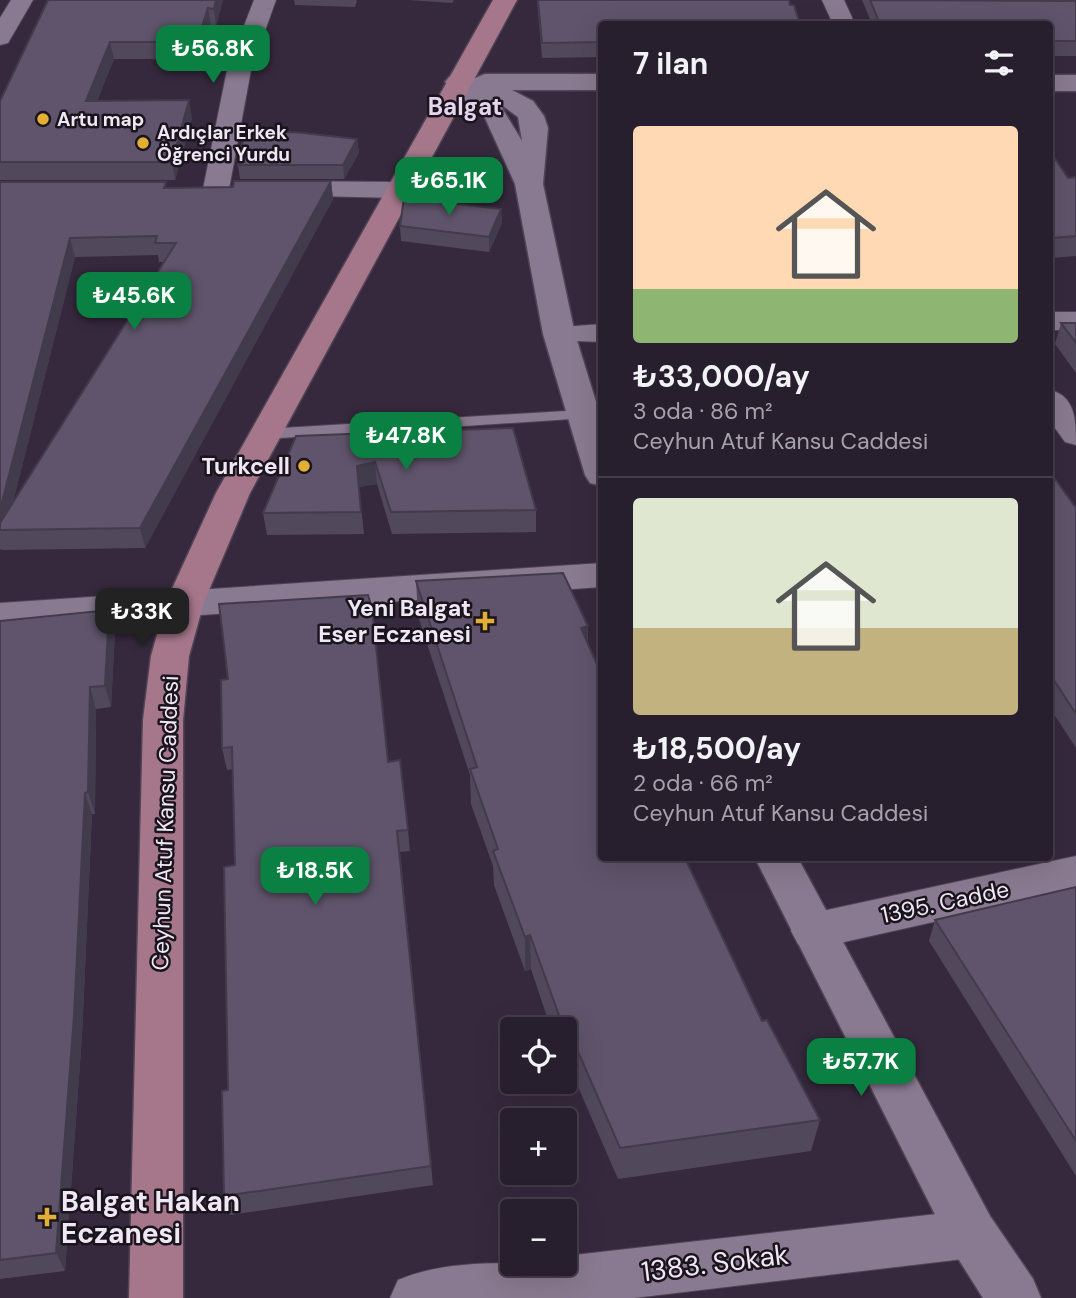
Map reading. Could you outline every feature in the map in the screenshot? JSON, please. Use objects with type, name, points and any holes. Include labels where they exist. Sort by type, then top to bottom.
[{"type":"main road","name":"Ceyhun Atuf Kansu Caddesi","points":[[156,1298],[163,720],[170,656],[185,602],[233,493],[505,0]]},
{"type":"street","points":[[0,38],[22,0]]},
{"type":"street","points":[[238,189],[239,70],[256,17],[265,0]]},
{"type":"street","points":[[833,0],[843,21]]},
{"type":"street","points":[[458,82],[598,82]]},
{"type":"street","points":[[458,82],[487,104],[529,184],[559,334],[598,463]]},
{"type":"street","points":[[1053,83],[1076,83]]},
{"type":"street","points":[[189,189],[399,190]]},
{"type":"street","points":[[1053,321],[1076,321]]},
{"type":"street","points":[[559,334],[598,333]]},
{"type":"street","points":[[1053,403],[1076,435]]},
{"type":"street","points":[[0,617],[598,575]]},
{"type":"street","points":[[777,861],[972,1234],[1014,1298]]},
{"type":"street","name":"1395. Cadde","points":[[813,931],[1076,873]]},
{"type":"street","name":"1383. Sokak","points":[[416,1298],[972,1234]]},
{"type":"lane","points":[[265,433],[582,415]]},
{"type":"building","points":[[48,0],[216,0],[214,9],[208,8],[197,42],[110,42],[86,101],[189,100],[172,162],[0,162],[0,101]]},
{"type":"building","points":[[538,0],[789,0],[790,5],[794,5],[799,21],[598,21],[598,42],[542,43]]},
{"type":"building","points":[[870,0],[1076,1],[1076,41],[1053,41],[1053,21],[879,21]]},
{"type":"building","points":[[294,132],[357,139],[343,165],[238,165],[244,134]]},
{"type":"building","points":[[1053,156],[1068,178],[1076,177],[1076,236],[1053,238]]},
{"type":"building","points":[[234,181],[331,181],[140,528],[0,530],[0,523],[176,243],[155,243],[157,236],[70,238],[0,510],[0,182],[166,182],[164,188],[233,187]]},
{"type":"building","points":[[404,198],[501,209],[489,237],[400,226]]},
{"type":"building","points":[[1061,323],[1076,323],[1076,343]]},
{"type":"building","points":[[513,428],[536,510],[391,512],[375,462],[357,466],[361,512],[263,513],[296,436]]},
{"type":"building","points":[[1053,476],[1076,508],[1076,714],[1053,679]]},
{"type":"building","points":[[563,573],[588,626],[581,628],[598,667],[598,861],[686,861],[762,1021],[767,1020],[820,1120],[620,1148],[577,1049],[577,1017],[560,1017],[530,935],[525,937],[493,851],[498,849],[470,769],[477,767],[416,581]]},
{"type":"building","points":[[368,595],[372,608],[388,762],[400,760],[408,830],[397,831],[431,1166],[224,1196],[222,1091],[228,1090],[224,867],[235,865],[232,747],[222,748],[221,680],[228,679],[219,604]]},
{"type":"building","points":[[109,610],[105,686],[90,687],[88,792],[85,793],[74,1016],[56,1253],[0,1260],[0,621]]},
{"type":"building","points":[[1076,887],[1076,1141],[935,920]]},
{"type":"place","name":"Artu map","points":[[43,119]]},
{"type":"place","name":"Ardıçlar Erkek Öğrenci Yurdu","points":[[143,143]]},
{"type":"place","name":"Turkcell","points":[[304,466]]},
{"type":"place","name":"Yeni Balgat Eser Eczanesi","points":[[485,621]]},
{"type":"place","name":"Balgat Hakan Eczanesi","points":[[47,1217]]},
{"type":"district","name":"Balgat","points":[[465,106]]}]
